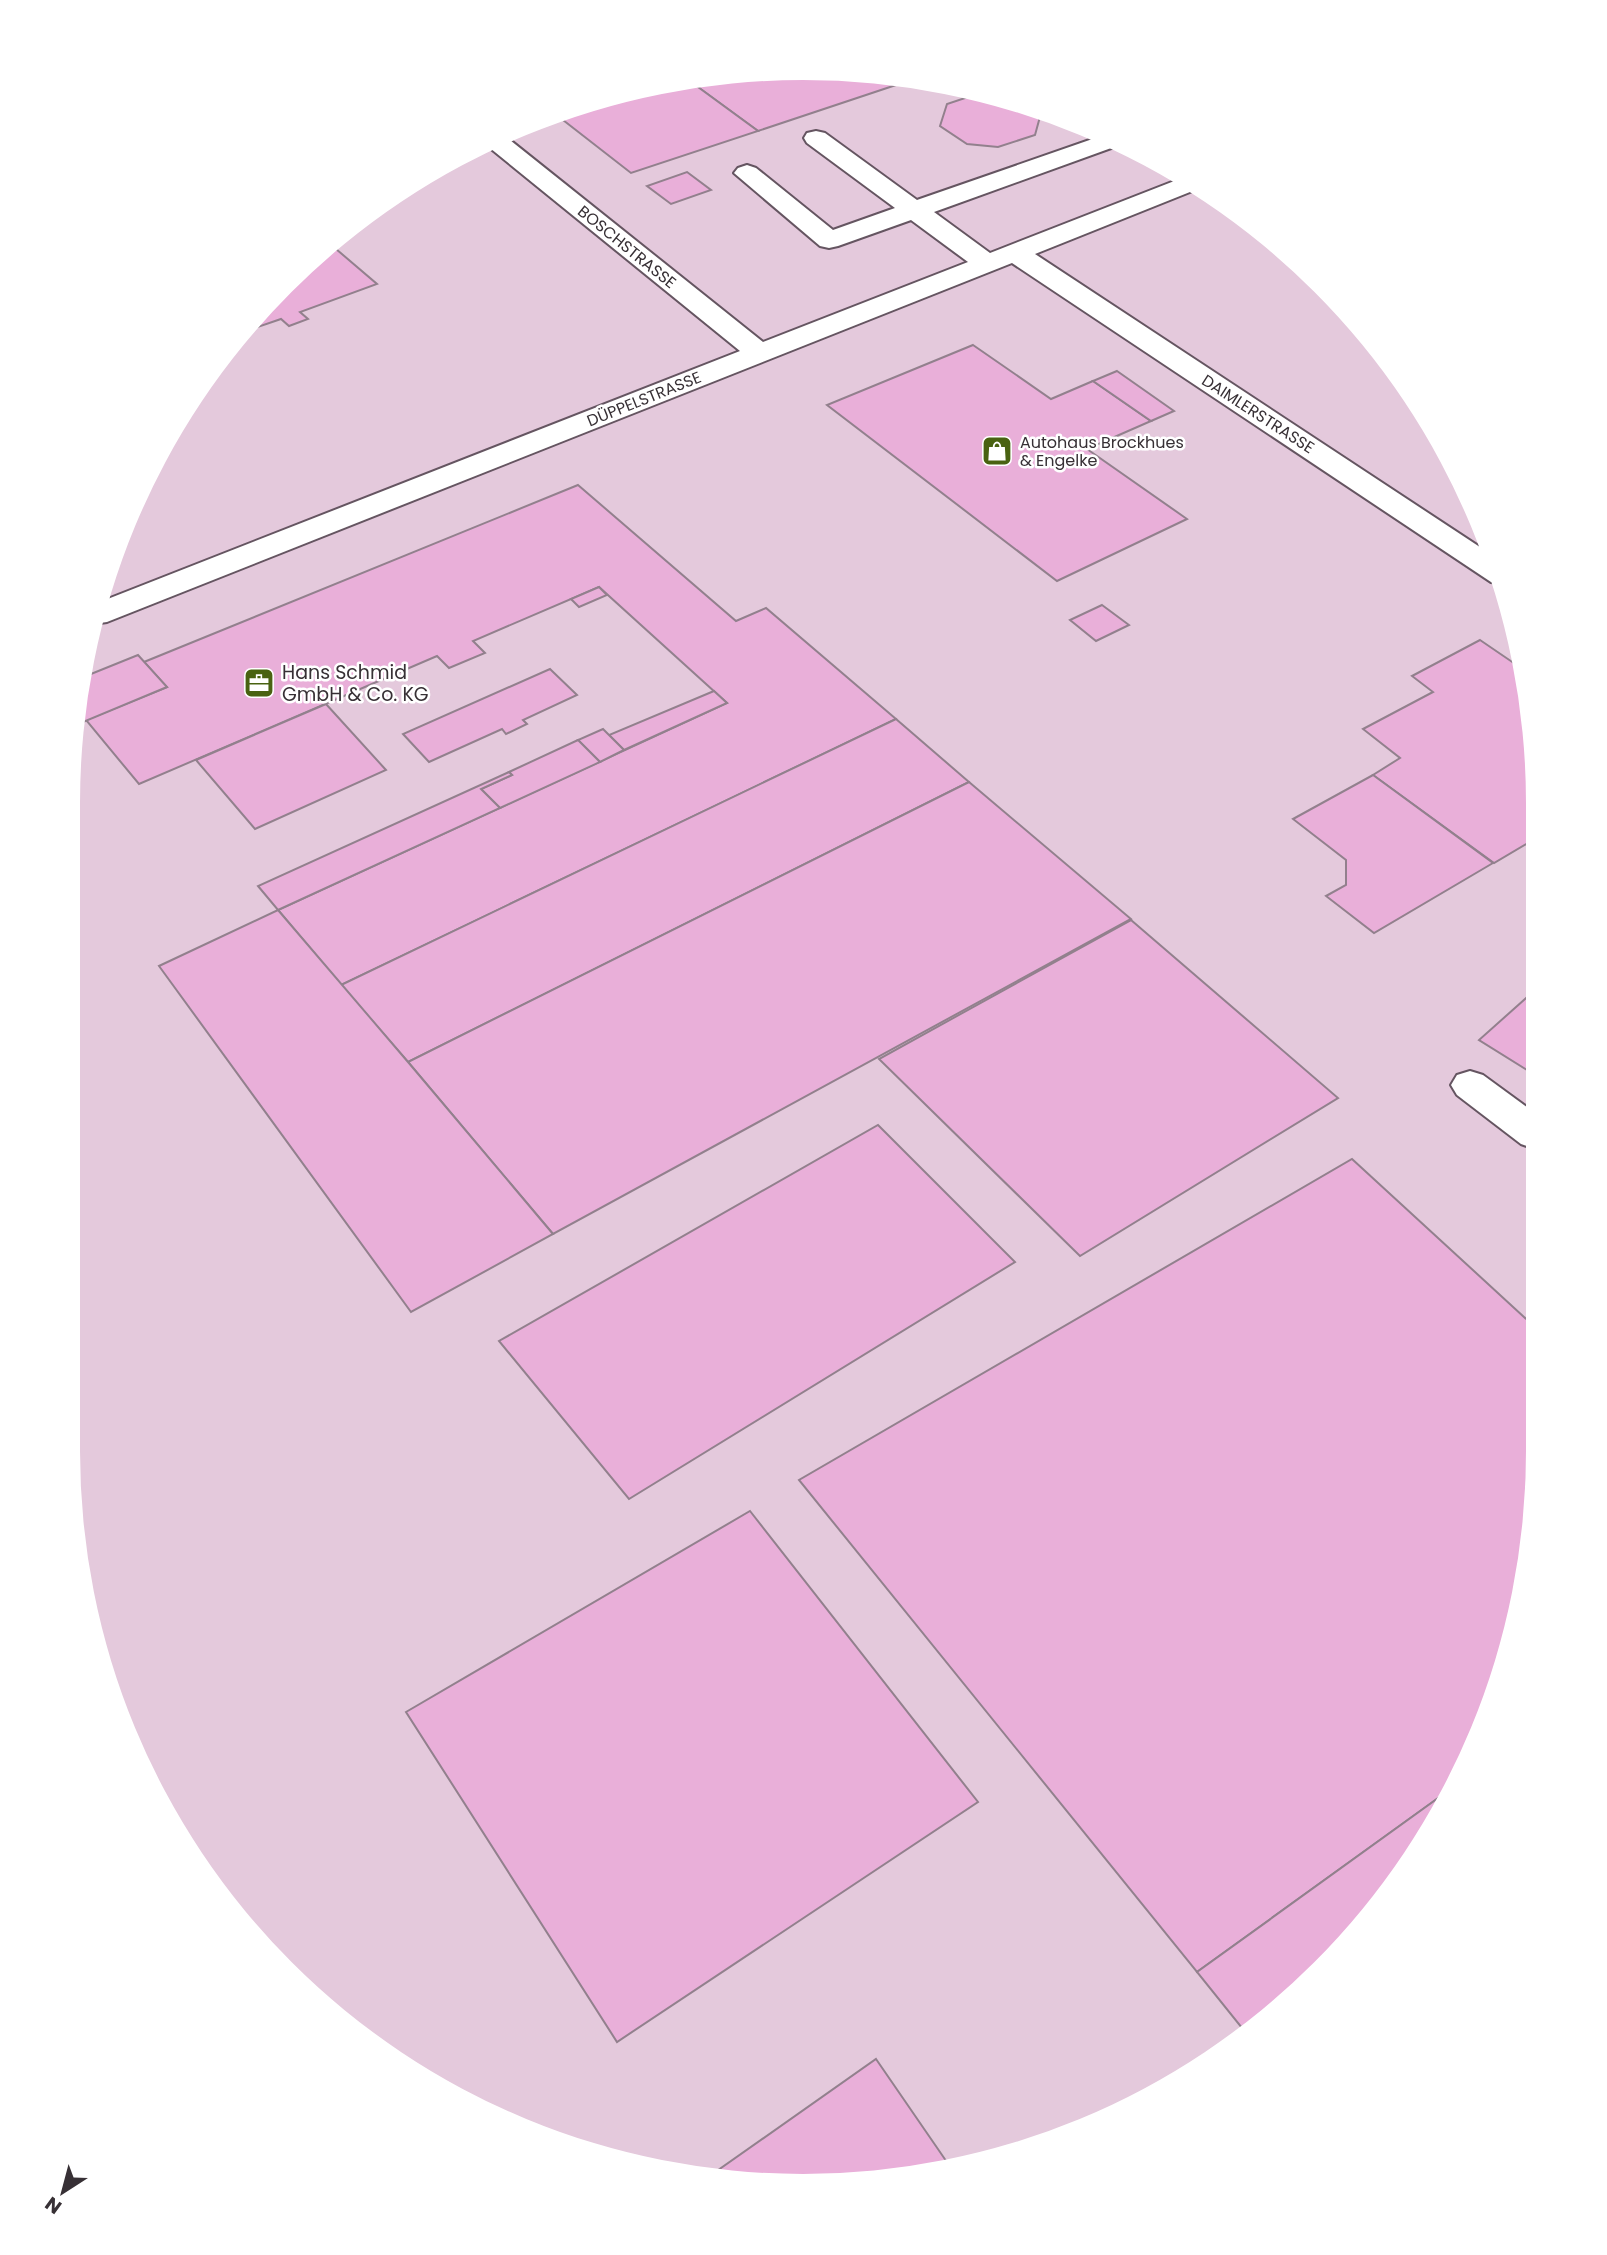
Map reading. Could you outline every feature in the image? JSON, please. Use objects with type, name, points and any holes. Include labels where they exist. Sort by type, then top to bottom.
[{"type":"street","points":[[816,138],[988,264]]},
{"type":"street","points":[[747,173],[829,240],[1099,145]]},
{"type":"street","name":"BOSCHSTRASSE","points":[[503,147],[759,354]]},
{"type":"street","name":"DÜPPELSTRASSE","points":[[107,611],[1181,187]]},
{"type":"street","name":"DAIMLERSTRASSE","points":[[1015,253],[1485,564]]},
{"type":"street","points":[[1470,1085],[1526,1127]]},
{"type":"shaded area","points":[[804,80],[851,82],[945,94],[1036,119],[1080,136],[1165,177],[1205,202],[1244,230],[1315,292],[1377,363],[1430,442],[1452,484],[1488,571],[1513,662],[1525,756],[1526,804],[1526,1452],[1525,1499],[1513,1593],[1488,1684],[1471,1728],[1430,1813],[1405,1853],[1377,1892],[1315,1963],[1244,2025],[1165,2078],[1123,2100],[1036,2136],[945,2161],[851,2173],[756,2173],[662,2161],[571,2136],[484,2100],[402,2053],[363,2025],[292,1963],[230,1892],[177,1813],[155,1771],[119,1684],[94,1593],[82,1499],[80,804],[82,756],[94,662],[119,571],[155,484],[177,442],[230,363],[292,292],[363,230],[402,202],[442,177],[527,136],[616,105],[662,94],[756,82]]},
{"type":"building","points":[[804,80],[892,86],[758,131],[700,88]]},
{"type":"building","points":[[700,88],[758,131],[631,173],[565,121],[616,105]]},
{"type":"building","points":[[964,98],[1039,120],[1035,135],[998,147],[967,144],[940,126],[947,104]]},
{"type":"building","points":[[687,172],[711,190],[671,204],[647,186]]},
{"type":"building","points":[[338,251],[377,284],[300,312],[308,319],[289,326],[281,319],[261,326],[292,292]]},
{"type":"building","points":[[973,345],[1051,399],[1093,381],[1151,421],[1087,449],[1187,519],[1057,581],[827,405]]},
{"type":"building","points":[[1117,371],[1174,411],[1151,421],[1093,381]]},
{"type":"building","points":[[578,485],[736,621],[766,608],[896,719],[341,985],[278,910],[727,703],[599,587],[473,641],[485,653],[449,668],[437,656],[139,784],[86,720],[167,687],[144,662]]},
{"type":"building","points":[[599,587],[607,595],[579,607],[571,599]]},
{"type":"building","points":[[1102,605],[1129,625],[1096,641],[1070,620]]},
{"type":"building","points":[[1480,640],[1513,663],[1525,756],[1526,844],[1494,863],[1373,775],[1400,758],[1363,729],[1433,692],[1412,676]]},
{"type":"building","points":[[138,655],[167,687],[86,721],[92,673]]},
{"type":"building","points":[[550,669],[577,695],[523,720],[527,724],[506,734],[502,729],[429,762],[403,734]]},
{"type":"building","points":[[714,691],[727,703],[624,750],[609,735]]},
{"type":"building","points":[[326,704],[386,770],[255,829],[196,760]]},
{"type":"building","points":[[896,719],[969,782],[408,1062],[341,985]]},
{"type":"building","points":[[603,729],[624,750],[600,762],[578,740]]},
{"type":"building","points":[[578,740],[600,762],[500,808],[481,789],[512,775],[509,772]]},
{"type":"building","points":[[509,772],[512,775],[481,789],[500,808],[278,910],[258,886]]},
{"type":"building","points":[[1373,775],[1493,863],[1374,933],[1326,896],[1346,885],[1346,860],[1293,819]]},
{"type":"building","points":[[969,782],[1131,919],[553,1234],[408,1062]]},
{"type":"building","points":[[278,910],[553,1234],[411,1312],[159,966]]},
{"type":"building","points":[[1131,920],[1338,1098],[1080,1256],[879,1059]]},
{"type":"building","points":[[1526,998],[1526,1069],[1479,1040]]},
{"type":"building","points":[[878,1125],[1015,1262],[629,1499],[499,1341]]},
{"type":"building","points":[[1352,1159],[1526,1319],[1525,1499],[1513,1593],[1488,1684],[1452,1771],[1438,1798],[1197,1972],[799,1480]]},
{"type":"building","points":[[750,1511],[978,1802],[617,2042],[406,1712]]},
{"type":"building","points":[[1438,1798],[1405,1853],[1347,1928],[1315,1963],[1244,2025],[1241,2027],[1197,1972]]},
{"type":"building","points":[[876,2059],[946,2161],[851,2173],[756,2173],[719,2169]]},
{"type":"place","name":"Autohaus Brockhues & Engelke","points":[[997,451]]},
{"type":"place","name":"Hans Schmid GmbH & Co. KG","points":[[259,683]]}]
